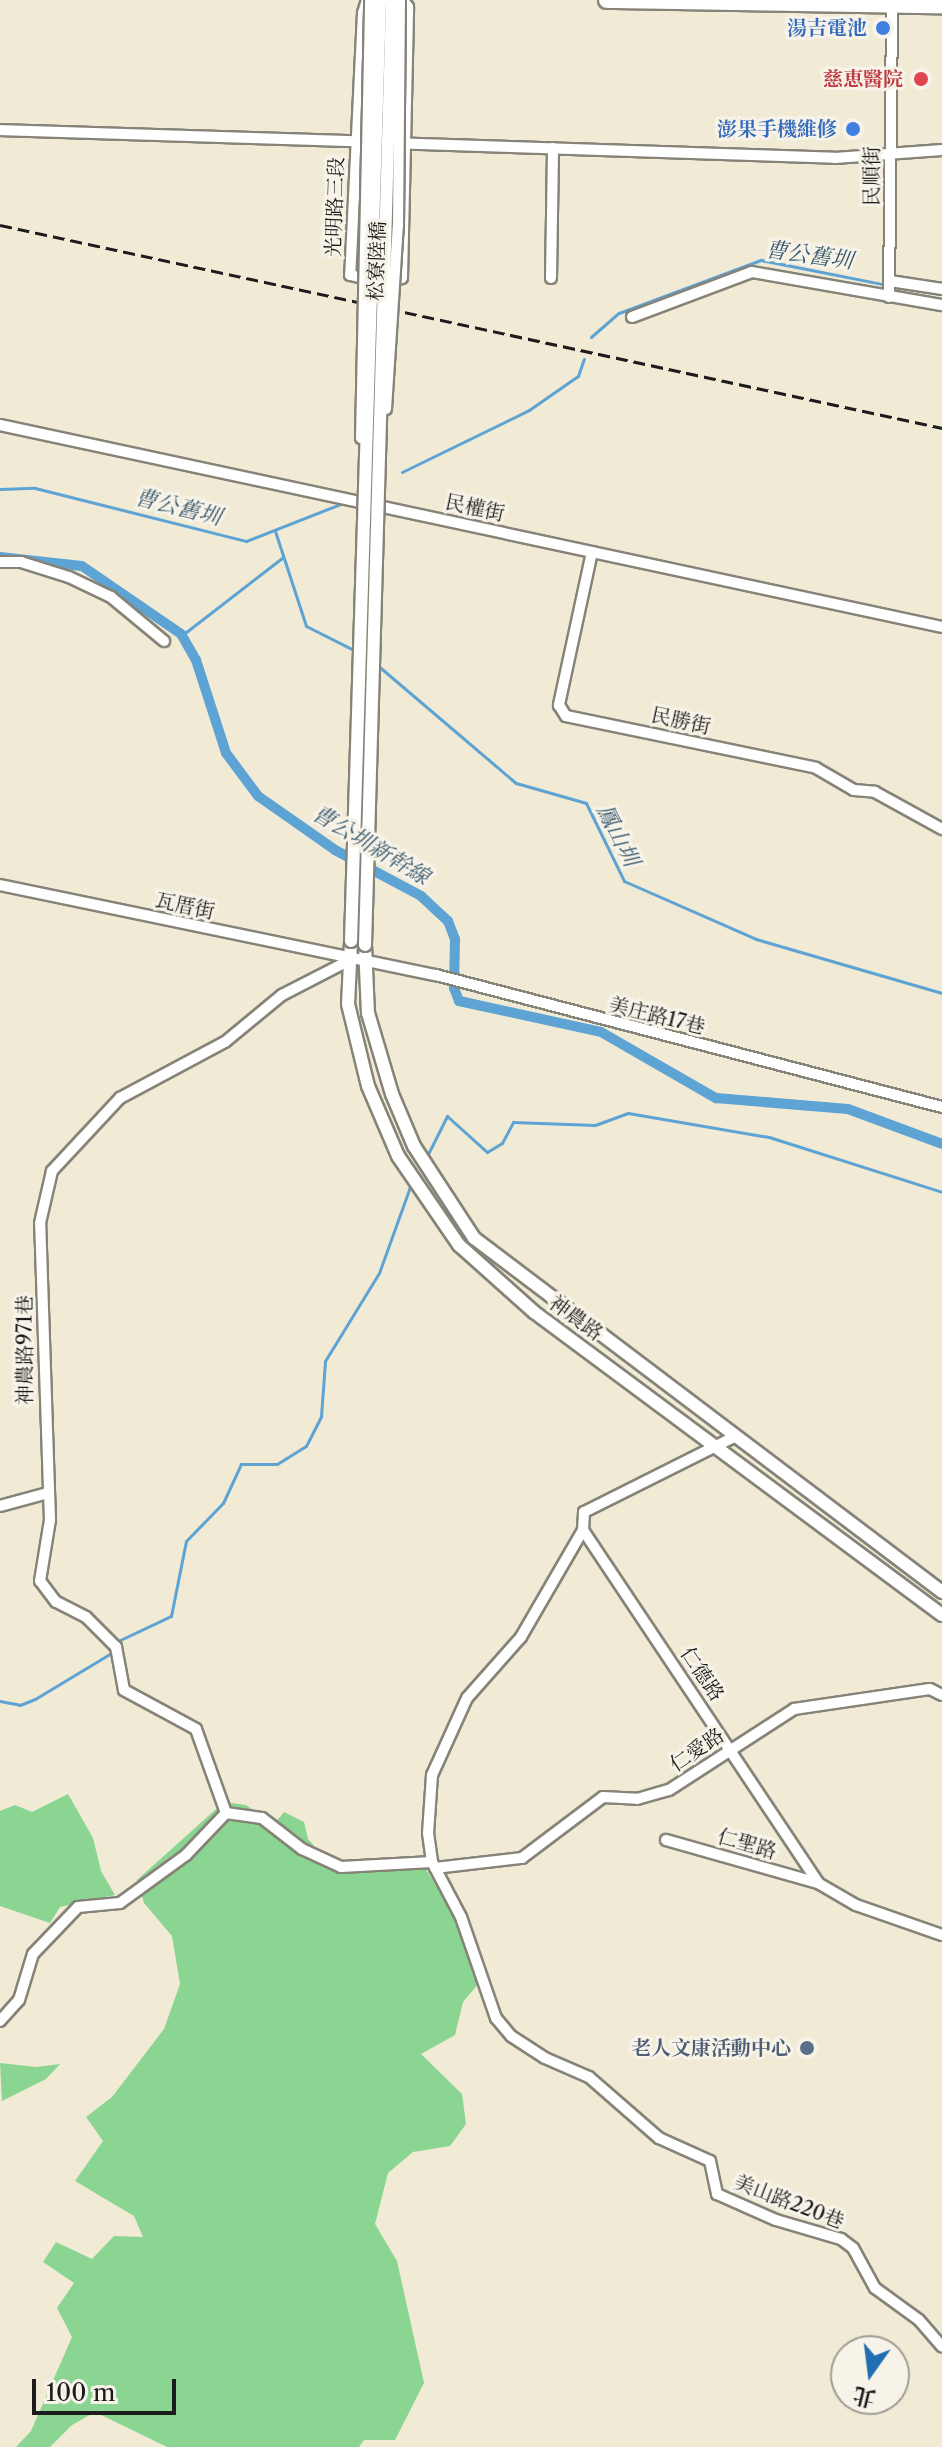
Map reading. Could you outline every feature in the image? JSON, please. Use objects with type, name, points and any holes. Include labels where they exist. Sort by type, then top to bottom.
[{"type":"main road","points":[[607,0],[942,5]]},
{"type":"street","name":"光明路三段","points":[[369,0],[356,142],[350,275],[391,283],[402,278],[408,7],[402,0]]},
{"type":"street","name":"松寮陸橋","points":[[369,0],[360,358],[369,522]]},
{"type":"street","name":"松寮陸橋","points":[[365,945],[369,522],[380,0]]},
{"type":"street","name":"松寮陸橋","points":[[351,941],[392,0]]},
{"type":"street","name":"松寮陸橋","points":[[369,522],[394,333],[402,0]]},
{"type":"street","name":"民順街","points":[[890,289],[892,4]]},
{"type":"street","points":[[0,130],[890,157],[942,150]]},
{"type":"street","points":[[551,278],[553,148]]},
{"type":"street","points":[[632,317],[752,272],[775,272],[890,289],[942,289]]},
{"type":"street","points":[[890,289],[942,305]]},
{"type":"street","name":"民權街","points":[[0,425],[942,627]]},
{"type":"street","name":"民勝街","points":[[592,552],[559,705],[566,716],[816,768],[854,790],[875,792],[942,829]]},
{"type":"street","points":[[0,562],[21,562],[69,577],[111,597],[164,641]]},
{"type":"street","name":"瓦厝街","points":[[0,885],[357,961]]},
{"type":"street","name":"神農路","points":[[351,941],[392,1094],[414,1146],[474,1238],[942,1592]]},
{"type":"street","name":"神農路","points":[[365,945],[357,961],[348,1004],[368,1086],[398,1156],[459,1245],[534,1312],[942,1615]]},
{"type":"street","name":"美庄路17巷","points":[[357,961],[436,975],[942,1107]]},
{"type":"street","name":"神農路971巷","points":[[226,1813],[196,1729],[124,1690],[123,1659],[116,1647],[86,1617],[43,1590],[39,1568],[48,1538],[43,1423],[46,1317],[38,1242],[52,1171],[120,1098],[225,1042],[282,995],[357,961]]},
{"type":"street","points":[[434,1865],[428,1833],[432,1775],[447,1736],[467,1698],[521,1637],[583,1530],[584,1512],[736,1436]]},
{"type":"street","points":[[0,1506],[48,1493]]},
{"type":"street","name":"仁德路","points":[[583,1530],[818,1883],[856,1905],[942,1935]]},
{"type":"street","name":"仁愛路","points":[[226,1813],[262,1818],[302,1849],[341,1867],[434,1865],[522,1858],[603,1797],[637,1799],[669,1790],[794,1709],[930,1689],[942,1695]]},
{"type":"street","points":[[0,2021],[19,2000],[33,1954],[78,1907],[120,1903],[186,1855],[226,1813]]},
{"type":"street","name":"仁聖路","points":[[666,1840],[818,1883]]},
{"type":"street","name":"美山路220巷","points":[[434,1865],[461,1917],[496,2018],[511,2036],[589,2077],[659,2138],[710,2161],[717,2194],[776,2220],[841,2239],[853,2248],[875,2288],[919,2320],[942,2346]]},
{"type":"green space","points":[[68,1794],[93,1838],[101,1871],[115,1895],[60,1907],[50,1923],[0,1906],[0,1811],[15,1805],[32,1812]]},
{"type":"green space","points":[[224,1802],[246,1805],[274,1824],[284,1812],[304,1822],[308,1839],[325,1858],[350,1864],[422,1863],[448,1905],[480,1982],[463,2002],[455,2035],[421,2054],[462,2094],[466,2124],[450,2146],[413,2152],[388,2173],[375,2224],[397,2261],[424,2383],[395,2440],[364,2440],[359,2447],[167,2447],[95,2412],[72,2425],[50,2447],[16,2447],[31,2431],[72,2337],[57,2308],[74,2283],[43,2262],[56,2242],[92,2259],[114,2236],[143,2237],[134,2216],[75,2181],[103,2141],[86,2117],[112,2097],[164,2029],[180,1984],[172,1936],[144,1903],[137,1880]]},
{"type":"green space","points":[[0,2063],[36,2067],[60,2064],[46,2079],[2,2101]]},
{"type":"waterway","name":"曹公舊圳","points":[[591,337],[619,313],[761,260],[887,285]]},
{"type":"waterway","name":"曹公舊圳","points":[[930,292],[942,294]]},
{"type":"waterway","name":"曹公舊圳","points":[[402,472],[529,410],[578,376],[584,359]]},
{"type":"waterway","name":"曹公舊圳","points":[[0,489],[35,488],[246,541],[343,503]]},
{"type":"waterway","name":"鳳山圳","points":[[275,531],[306,626],[356,651]]},
{"type":"waterway","name":"曹公圳新幹線","points":[[0,557],[82,566],[181,634],[196,660],[226,753],[258,796],[335,850],[421,896],[448,921],[455,939],[454,988],[459,1001],[601,1032],[716,1098],[848,1109],[942,1144]]},
{"type":"waterway","points":[[181,636],[282,558]]},
{"type":"waterway","name":"鳳山圳","points":[[376,664],[516,783],[586,803],[624,881],[756,939],[942,993]]},
{"type":"waterway","points":[[427,1156],[447,1116],[487,1152],[502,1143],[513,1122],[595,1125],[628,1113],[769,1137],[942,1192]]},
{"type":"waterway","points":[[116,1642],[171,1616],[186,1541],[223,1503],[241,1464],[277,1464],[306,1446],[321,1416],[325,1361],[379,1273],[411,1184]]},
{"type":"waterway","points":[[0,1701],[20,1705],[35,1699],[113,1652]]},
{"type":"railway","points":[[0,225],[942,428]]},
{"type":"place","name":"湯吉電池","points":[[883,28]]},
{"type":"place","name":"慈恵醫院","points":[[921,79]]},
{"type":"place","name":"澎果手機維修","points":[[853,129]]},
{"type":"place","name":"老人文康活動中心","points":[[807,2048]]}]
